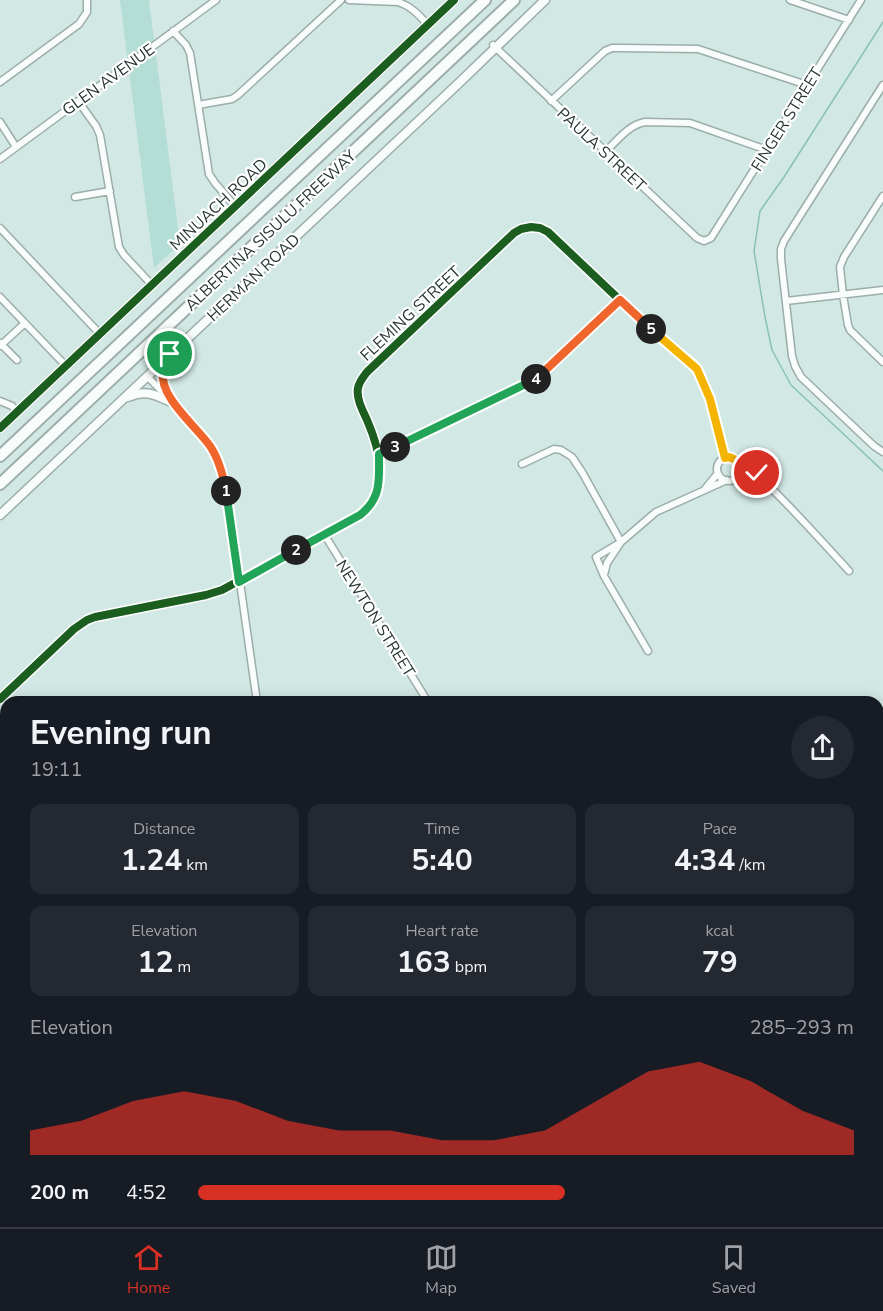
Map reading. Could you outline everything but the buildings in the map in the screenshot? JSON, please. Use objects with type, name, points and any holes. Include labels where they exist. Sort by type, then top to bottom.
[{"type":"highway","name":"ALBERTINA SISULU FREEWAY","points":[[0,456],[485,0]]},
{"type":"highway","name":"ALBERTINA SISULU FREEWAY","points":[[0,484],[514,0]]},
{"type":"main road","name":"MINUACH ROAD","points":[[0,428],[454,0]]},
{"type":"main road","name":"HERMAN ROAD","points":[[0,515],[544,0]]},
{"type":"main road","points":[[170,354],[162,377],[164,387],[172,402]]},
{"type":"main road","points":[[124,398],[147,392],[172,402]]},
{"type":"street","points":[[0,82],[81,22],[87,12],[87,0]]},
{"type":"street","name":"GLEN AVENUE","points":[[0,159],[216,0]]},
{"type":"street","points":[[198,105],[231,99],[238,95],[341,0]]},
{"type":"street","points":[[349,0],[398,2],[406,5],[428,25]]},
{"type":"street","points":[[790,0],[849,20]]},
{"type":"street","name":"FINGER STREET","points":[[711,238],[861,0]]},
{"type":"street","points":[[173,31],[189,50],[209,174],[214,183],[236,206]]},
{"type":"street","name":"PAULA STREET","points":[[494,46],[696,238],[704,241],[711,238]]},
{"type":"street","points":[[551,101],[603,52],[621,48],[698,49],[807,85]]},
{"type":"street","points":[[883,85],[784,241],[780,259],[792,356],[796,370],[808,384],[883,452]]},
{"type":"street","points":[[78,101],[99,131],[119,247],[152,285]]},
{"type":"street","points":[[0,122],[16,147]]},
{"type":"street","points":[[605,152],[630,128],[645,122],[690,123],[767,150]]},
{"type":"street","points":[[75,197],[110,191]]},
{"type":"street","points":[[883,196],[841,261],[840,267],[849,327],[883,362]]},
{"type":"street","name":"FLEMING STREET","points":[[3,696],[68,634],[87,620],[222,590],[360,515],[373,502],[377,493],[379,454],[358,397],[361,380],[391,348],[519,230],[528,227],[548,232],[661,339],[697,369],[710,399],[725,458]]},
{"type":"street","points":[[0,228],[100,334]]},
{"type":"street","points":[[786,302],[883,290]]},
{"type":"street","points":[[0,297],[66,366]]},
{"type":"street","points":[[379,454],[538,378],[620,300]]},
{"type":"street","points":[[17,360],[1,344],[25,323]]},
{"type":"street","points":[[147,376],[203,437],[219,463],[230,512],[255,696]]},
{"type":"street","points":[[0,400],[12,406],[17,412]]},
{"type":"street","points":[[522,464],[554,449],[561,450],[572,457],[621,542]]},
{"type":"street","points":[[703,491],[718,472],[719,464],[725,458],[735,458],[741,465],[750,468],[762,478],[849,570]]},
{"type":"street","points":[[648,651],[604,576],[596,557],[621,542],[656,512],[727,480],[733,480],[741,471],[741,465]]},
{"type":"street","points":[[718,472],[722,478],[727,480]]},
{"type":"street","points":[[738,476],[756,481],[772,490]]},
{"type":"street","name":"NEWTON STREET","points":[[324,534],[424,696]]},
{"type":"street","points":[[604,576],[607,563],[621,542]]},
{"type":"green space","points":[[120,0],[149,0],[180,244],[154,268]]},
{"type":"waterway","points":[[883,22],[760,211],[754,251],[772,350],[791,385],[883,471]]},
{"type":"cycle path","points":[[0,428],[454,0]]},
{"type":"cycle path","points":[[3,696],[74,629],[87,620],[222,590],[363,513],[377,492],[380,468],[376,444],[359,401],[360,382],[367,372],[514,233],[521,229],[531,227],[548,232],[661,339],[692,363],[709,396],[725,457]]},
{"type":"route","points":[[170,354],[163,372],[164,387],[171,400],[203,437],[219,463],[230,512],[239,582],[363,513],[373,502],[377,493],[379,454],[535,380],[620,300],[697,369],[710,399],[725,458],[735,458],[741,465],[757,473]]}]
